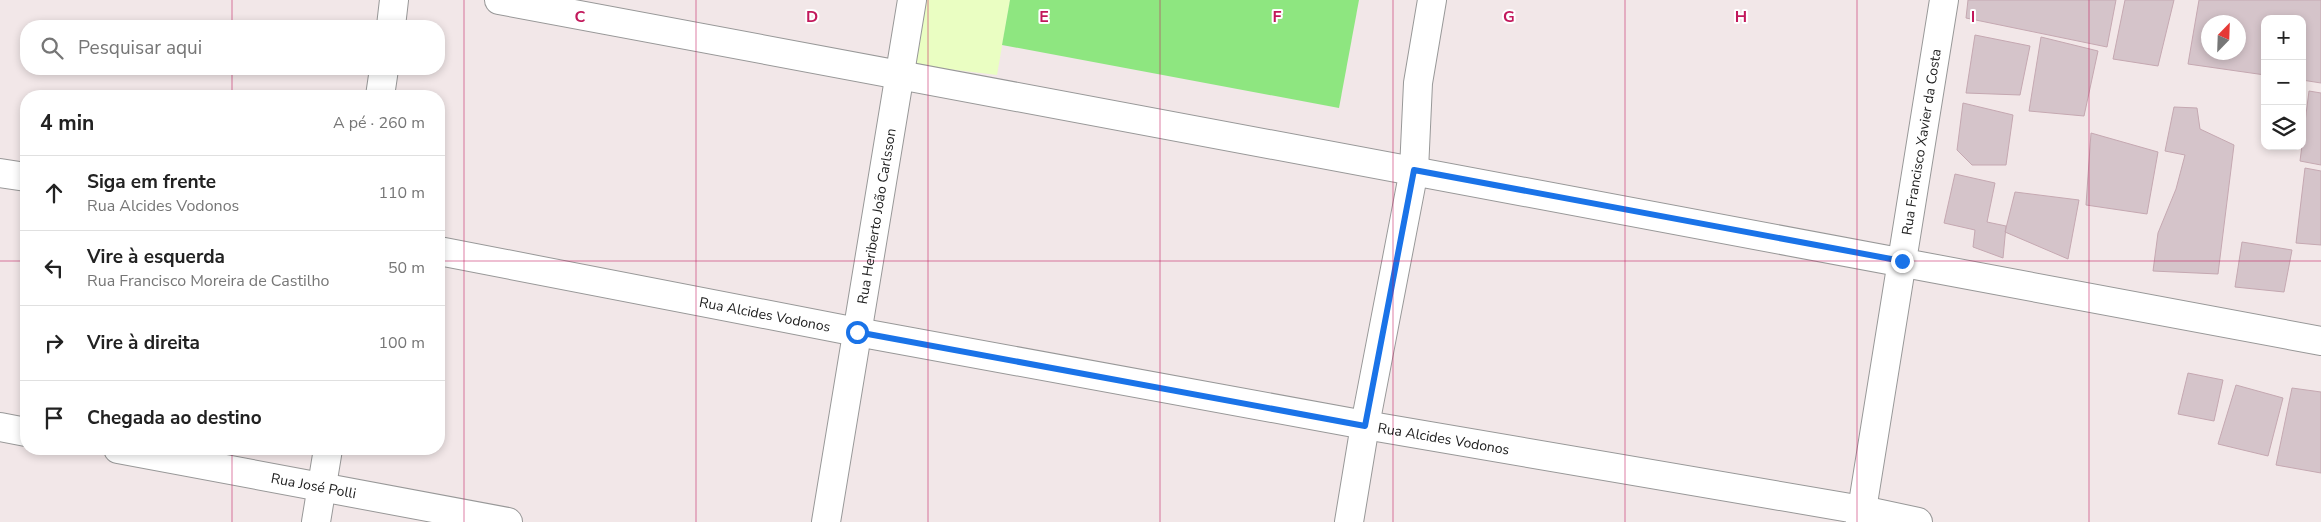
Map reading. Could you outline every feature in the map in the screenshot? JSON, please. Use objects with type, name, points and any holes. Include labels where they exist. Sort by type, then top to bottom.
[{"type":"street","points":[[392,20],[394,0]]},
{"type":"street","points":[[499,0],[1902,261],[2321,341]]},
{"type":"street","name":"Rua Heriberto João Carlsson","points":[[826,522],[912,0]]},
{"type":"street","points":[[1349,522],[1365,426],[1414,170],[1418,83],[1432,0]]},
{"type":"street","name":"Rua Francisco Xavier da Costa","points":[[1861,516],[1944,0]]},
{"type":"street","points":[[381,90],[383,75]]},
{"type":"street","points":[[0,173],[20,176]]},
{"type":"street","name":"Rua Alcides Vodonos","points":[[445,252],[857,332],[1365,426],[1861,516],[1918,522]]},
{"type":"street","points":[[0,427],[20,431]]},
{"type":"street","name":"Rua José Polli","points":[[150,455],[508,522]]},
{"type":"street","points":[[316,522],[327,455]]},
{"type":"green space","points":[[927,0],[1010,0],[997,75],[915,65]]},
{"type":"green space","points":[[1010,0],[1359,0],[1339,108],[1002,45]]},
{"type":"building","points":[[1968,0],[2116,0],[2107,47],[1966,18]]},
{"type":"building","points":[[2125,0],[2174,0],[2158,66],[2113,59]]},
{"type":"building","points":[[2199,0],[2321,0],[2321,83],[2306,81],[2306,15],[2261,15],[2261,74],[2188,64]]},
{"type":"building","points":[[1975,35],[2030,46],[2020,95],[1966,93]]},
{"type":"building","points":[[2041,37],[2098,51],[2084,116],[2029,111]]},
{"type":"building","points":[[2309,91],[2321,93],[2321,165],[2300,161],[2301,150],[2306,150],[2306,114]]},
{"type":"building","points":[[1963,103],[2013,115],[2006,165],[1972,165],[1957,150]]},
{"type":"building","points":[[2174,107],[2197,108],[2200,129],[2234,145],[2218,274],[2153,271],[2158,233],[2176,189],[2185,155],[2165,151]]},
{"type":"building","points":[[2091,133],[2158,152],[2147,214],[2086,205]]},
{"type":"building","points":[[2305,168],[2321,171],[2321,245],[2296,243]]},
{"type":"building","points":[[1955,174],[1995,183],[1987,222],[2006,226],[2003,258],[1973,247],[1975,230],[1944,223]]},
{"type":"building","points":[[2015,192],[2079,200],[2068,259],[2005,232]]},
{"type":"building","points":[[2242,242],[2292,250],[2284,292],[2235,287]]},
{"type":"building","points":[[2188,373],[2223,380],[2214,421],[2178,414]]},
{"type":"building","points":[[2236,385],[2283,398],[2268,456],[2218,444]]},
{"type":"building","points":[[2292,388],[2321,392],[2321,473],[2276,465]]},
{"type":"route","points":[[857,332],[1365,426],[1414,170],[1902,261]]}]
